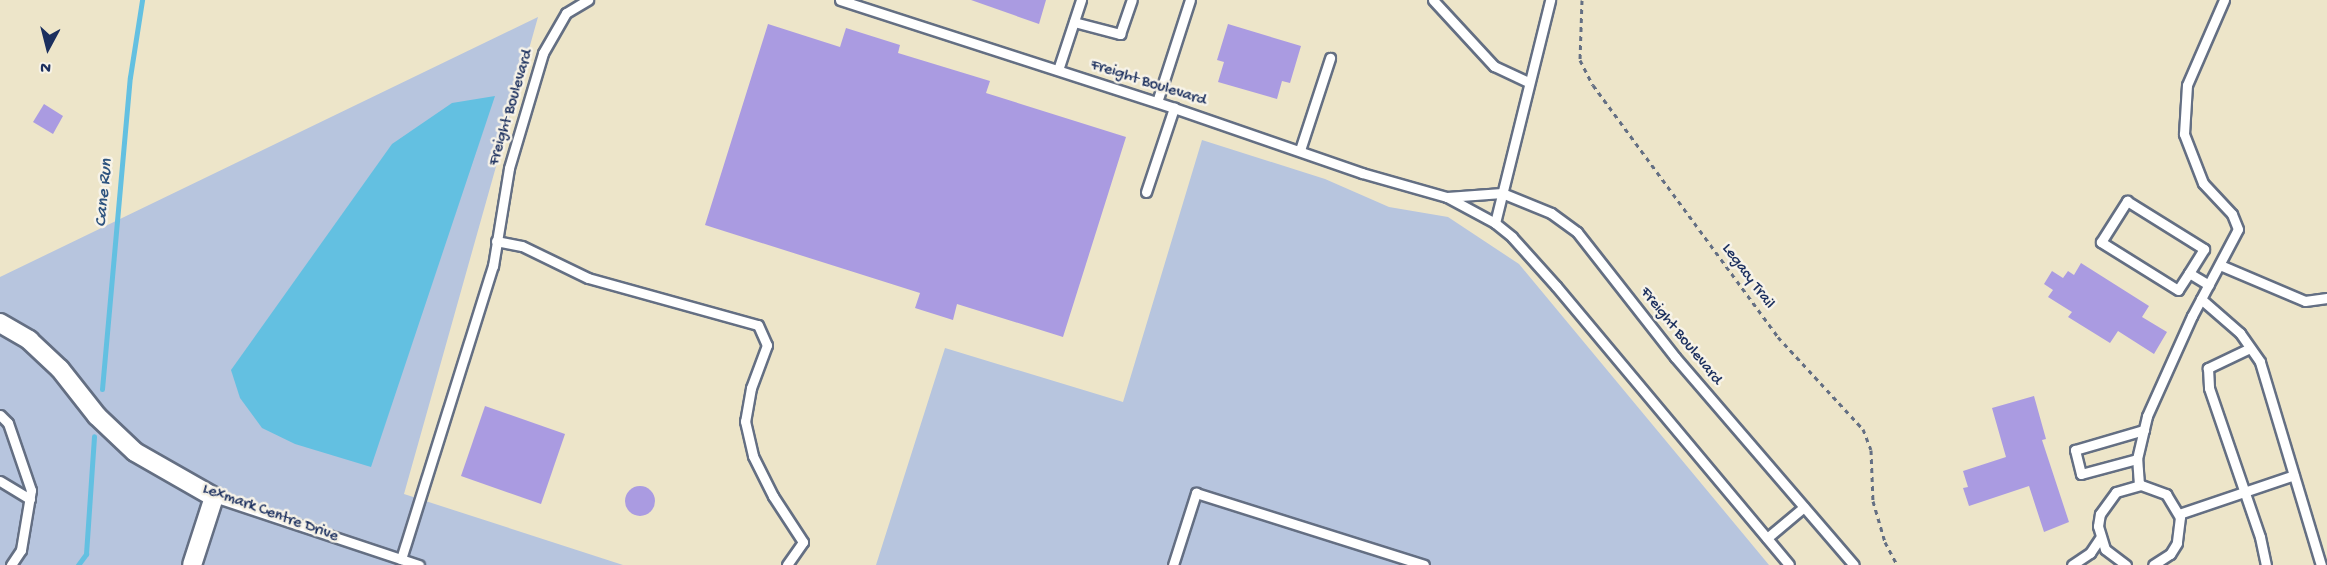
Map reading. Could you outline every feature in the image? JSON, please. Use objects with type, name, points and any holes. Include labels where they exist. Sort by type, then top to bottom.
[{"type":"street","name":"Lexmark Centre Drive","points":[[0,322],[29,340],[60,369],[97,416],[135,452],[214,497]]},
{"type":"street","points":[[192,565],[214,497]]},
{"type":"lane","name":"Freight Boulevard","points":[[401,559],[462,372],[493,266],[509,168],[543,53],[566,14],[588,0]]},
{"type":"lane","name":"Freight Boulevard","points":[[840,0],[1157,102],[1362,173],[1447,197],[1495,223],[1512,237],[1556,286],[1789,565]]},
{"type":"lane","points":[[1058,70],[1081,0]]},
{"type":"lane","points":[[1074,22],[1120,34],[1132,0]]},
{"type":"lane","points":[[1157,102],[1190,0]]},
{"type":"lane","points":[[1433,0],[1494,66],[1529,82]]},
{"type":"lane","points":[[1495,223],[1550,0]]},
{"type":"lane","points":[[2139,485],[2137,459],[2144,430],[2201,299],[2238,229],[2232,214],[2203,183],[2184,134],[2187,86],[2224,0]]},
{"type":"lane","points":[[1300,150],[1330,58]]},
{"type":"lane","points":[[1146,192],[1174,108]]},
{"type":"lane","name":"Freight Boulevard","points":[[1447,197],[1502,194],[1551,213],[1577,232],[1675,357],[1854,565]]},
{"type":"lane","points":[[2127,201],[2204,249],[2189,273],[2178,290],[2101,242],[2127,201]]},
{"type":"lane","points":[[496,242],[522,246],[588,278],[758,325],[767,345],[752,388],[745,421],[753,456],[773,496],[803,542],[787,565]]},
{"type":"lane","points":[[2220,265],[2305,301],[2327,298]]},
{"type":"lane","points":[[2189,273],[2209,285]]},
{"type":"lane","points":[[2201,299],[2250,348],[2260,363],[2321,565]]},
{"type":"lane","points":[[2250,348],[2208,368],[2209,388],[2245,490],[2266,565]]},
{"type":"lane","points":[[0,415],[8,423],[31,490],[21,550],[11,565]]},
{"type":"lane","points":[[2137,459],[2081,474],[2075,450],[2144,430]]},
{"type":"lane","points":[[2179,514],[2294,475]]},
{"type":"lane","points":[[0,481],[30,499]]},
{"type":"lane","points":[[2125,565],[2105,549],[2100,538],[2100,514],[2106,502],[2116,492],[2139,485],[2166,494],[2179,514],[2181,530],[2177,543],[2170,554],[2153,565]]},
{"type":"lane","points":[[1173,565],[1196,493],[1424,565]]},
{"type":"lane","name":"Lexmark Centre Drive","points":[[214,497],[418,565]]},
{"type":"lane","points":[[1767,538],[1804,507]]},
{"type":"lane","points":[[2072,565],[2090,553],[2100,538]]},
{"type":"path","name":"Legacy Trail","points":[[1582,0],[1580,60],[1593,86],[1778,337],[1863,429],[1871,450],[1874,501],[1885,542],[1897,565]]},
{"type":"shaded area","points":[[538,17],[404,494],[623,565],[0,565],[0,277]]},
{"type":"shaded area","points":[[1202,140],[1325,179],[1389,207],[1448,217],[1519,264],[1769,565],[876,565],[945,348],[1123,402]]},
{"type":"water","points":[[495,96],[371,467],[295,444],[262,428],[240,398],[231,370],[392,144],[452,103]]},
{"type":"building","points":[[971,0],[1046,0],[1039,24]]},
{"type":"building","points":[[768,24],[840,47],[846,28],[900,45],[898,53],[990,81],[986,93],[1126,137],[1063,337],[957,304],[953,320],[915,308],[920,293],[705,225]]},
{"type":"building","points":[[1228,24],[1301,46],[1290,83],[1282,81],[1277,99],[1218,82],[1224,62],[1217,60]]},
{"type":"building","points":[[44,104],[63,116],[53,134],[33,122]]},
{"type":"building","points":[[2081,263],[2149,306],[2142,317],[2167,332],[2154,354],[2118,331],[2110,343],[2068,317],[2072,312],[2048,297],[2053,290],[2044,284],[2052,271],[2063,278],[2068,271],[2074,275]]},
{"type":"building","points":[[2034,396],[2046,439],[2042,440],[2069,522],[2044,532],[2029,486],[1969,506],[1963,488],[1968,487],[1963,471],[2006,457],[1992,408]]},
{"type":"building","points":[[485,406],[565,434],[541,504],[461,476]]},
{"type":"building","points":[[640,486],[651,490],[655,501],[651,512],[640,516],[629,512],[625,501],[629,490]]},
{"type":"waterway","name":"Cane Run","points":[[102,389],[130,77],[142,0]]},
{"type":"waterway","name":"Cane Run","points":[[78,565],[86,554],[94,436]]}]
